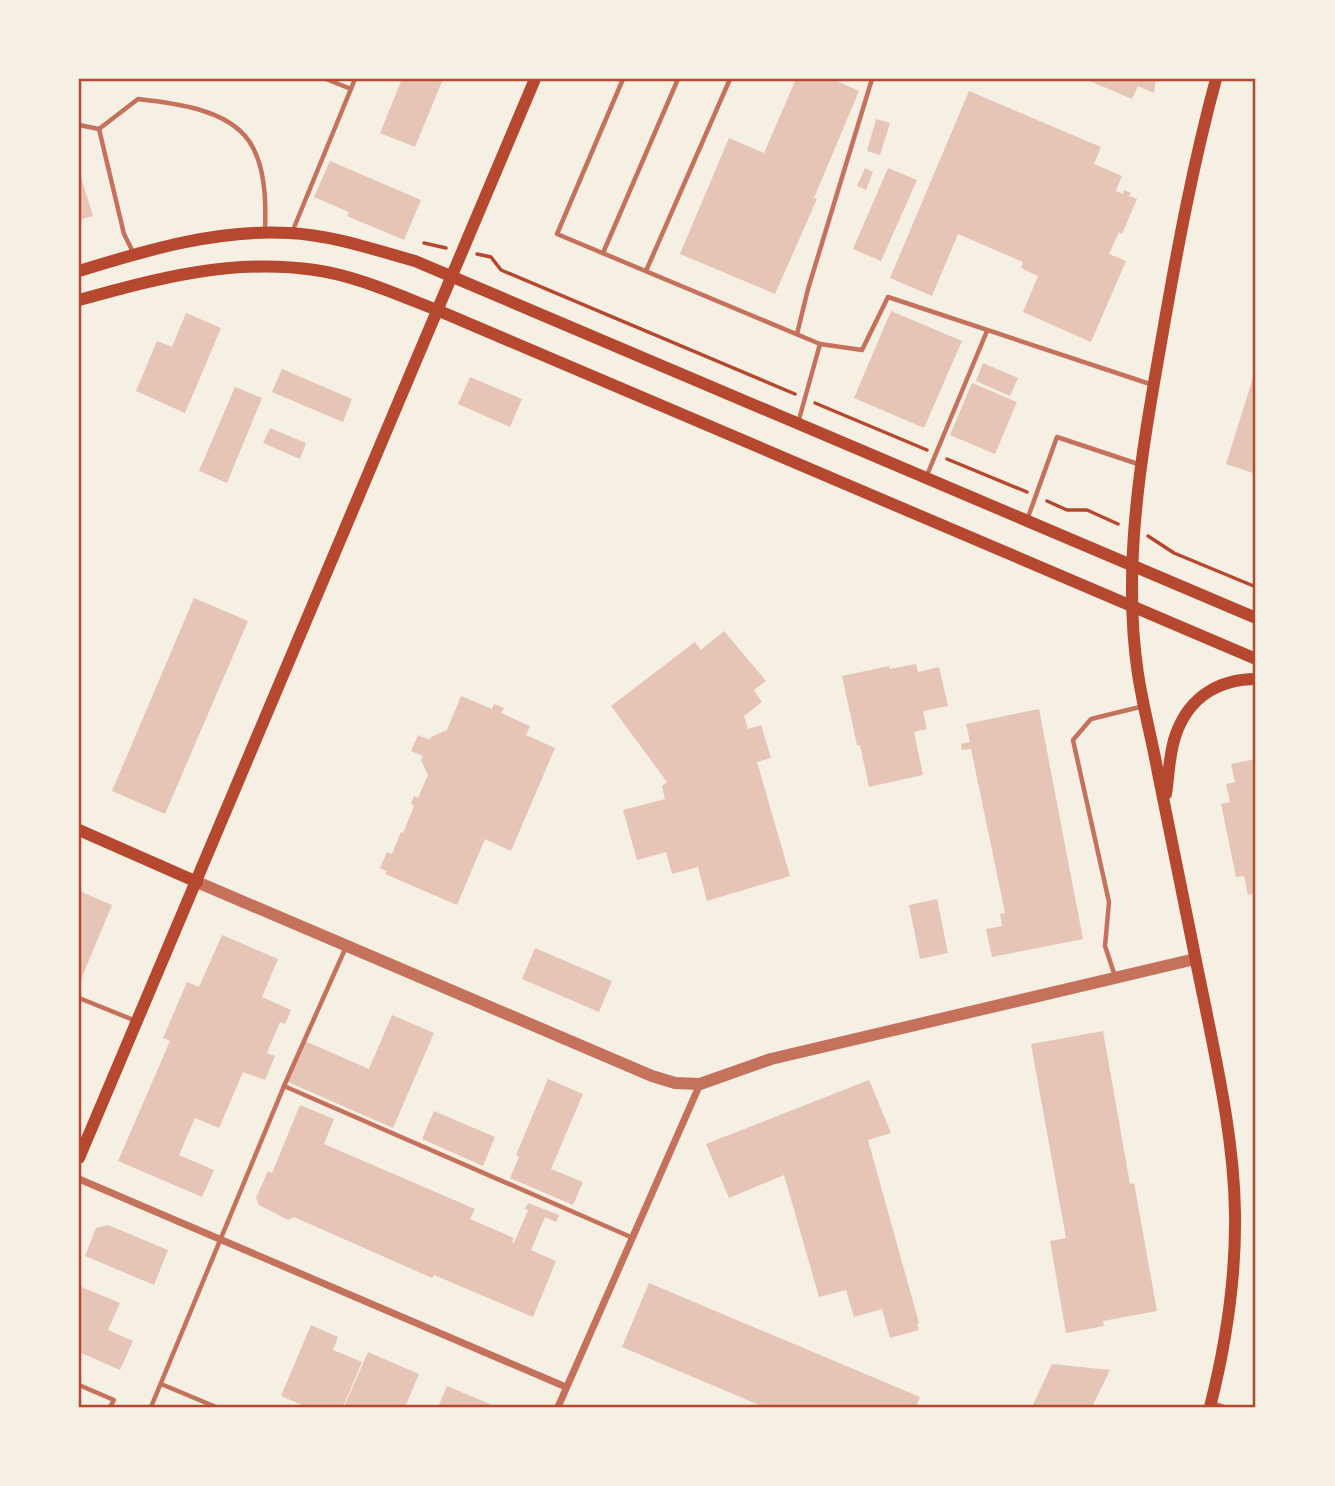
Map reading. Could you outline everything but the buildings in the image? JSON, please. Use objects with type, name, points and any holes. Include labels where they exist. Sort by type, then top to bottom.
[{"type":"main road","points":[[79,1158],[534,79]]},
{"type":"main road","points":[[1215,1406],[1233,1269],[1235,1210],[1230,1142],[1138,674],[1132,606],[1134,531],[1153,386],[1181,234],[1216,79]]},
{"type":"main road","points":[[79,271],[134,254],[213,237],[265,233],[292,233],[345,242],[415,261],[1256,618]]},
{"type":"main road","points":[[79,300],[192,271],[227,267],[261,266],[316,270],[344,276],[437,310],[1256,659]]},
{"type":"main road","points":[[1164,804],[1175,735],[1192,706],[1205,693],[1221,684],[1238,679],[1256,679]]},
{"type":"main road","points":[[79,831],[197,882]]},
{"type":"street","points":[[197,882],[652,1076],[675,1083],[701,1084],[771,1059],[1195,959]]},
{"type":"street","points":[[558,1407],[701,1084]]},
{"type":"street","points":[[79,1180],[566,1387]]},
{"type":"lane","points":[[326,79],[351,89]]},
{"type":"lane","points":[[292,233],[355,79]]},
{"type":"lane","points":[[622,79],[557,234],[820,344],[862,350],[888,297],[1153,386]]},
{"type":"lane","points":[[603,253],[678,79]]},
{"type":"lane","points":[[646,271],[730,79]]},
{"type":"lane","points":[[797,334],[808,289],[872,79]]},
{"type":"lane","points":[[79,125],[99,129],[138,99],[168,102],[228,122],[249,141],[261,170],[266,210],[265,233]]},
{"type":"lane","points":[[99,129],[124,234],[134,254]]},
{"type":"lane","points":[[926,478],[987,331]]},
{"type":"lane","points":[[798,423],[820,344]]},
{"type":"lane","points":[[1027,521],[1057,437],[1142,466]]},
{"type":"lane","points":[[1115,977],[1105,946],[1109,902],[1073,740],[1091,719],[1144,706]]},
{"type":"lane","points":[[151,1407],[284,1086],[346,946]]},
{"type":"lane","points":[[79,998],[137,1022]]},
{"type":"lane","points":[[284,1086],[633,1238]]},
{"type":"lane","points":[[161,1384],[216,1407]]},
{"type":"lane","points":[[79,1385],[114,1400],[110,1407]]},
{"type":"path","points":[[491,257],[501,270],[1067,510],[1087,510],[1134,531]]},
{"type":"path","points":[[1158,541],[1174,553],[1256,587]]}]
